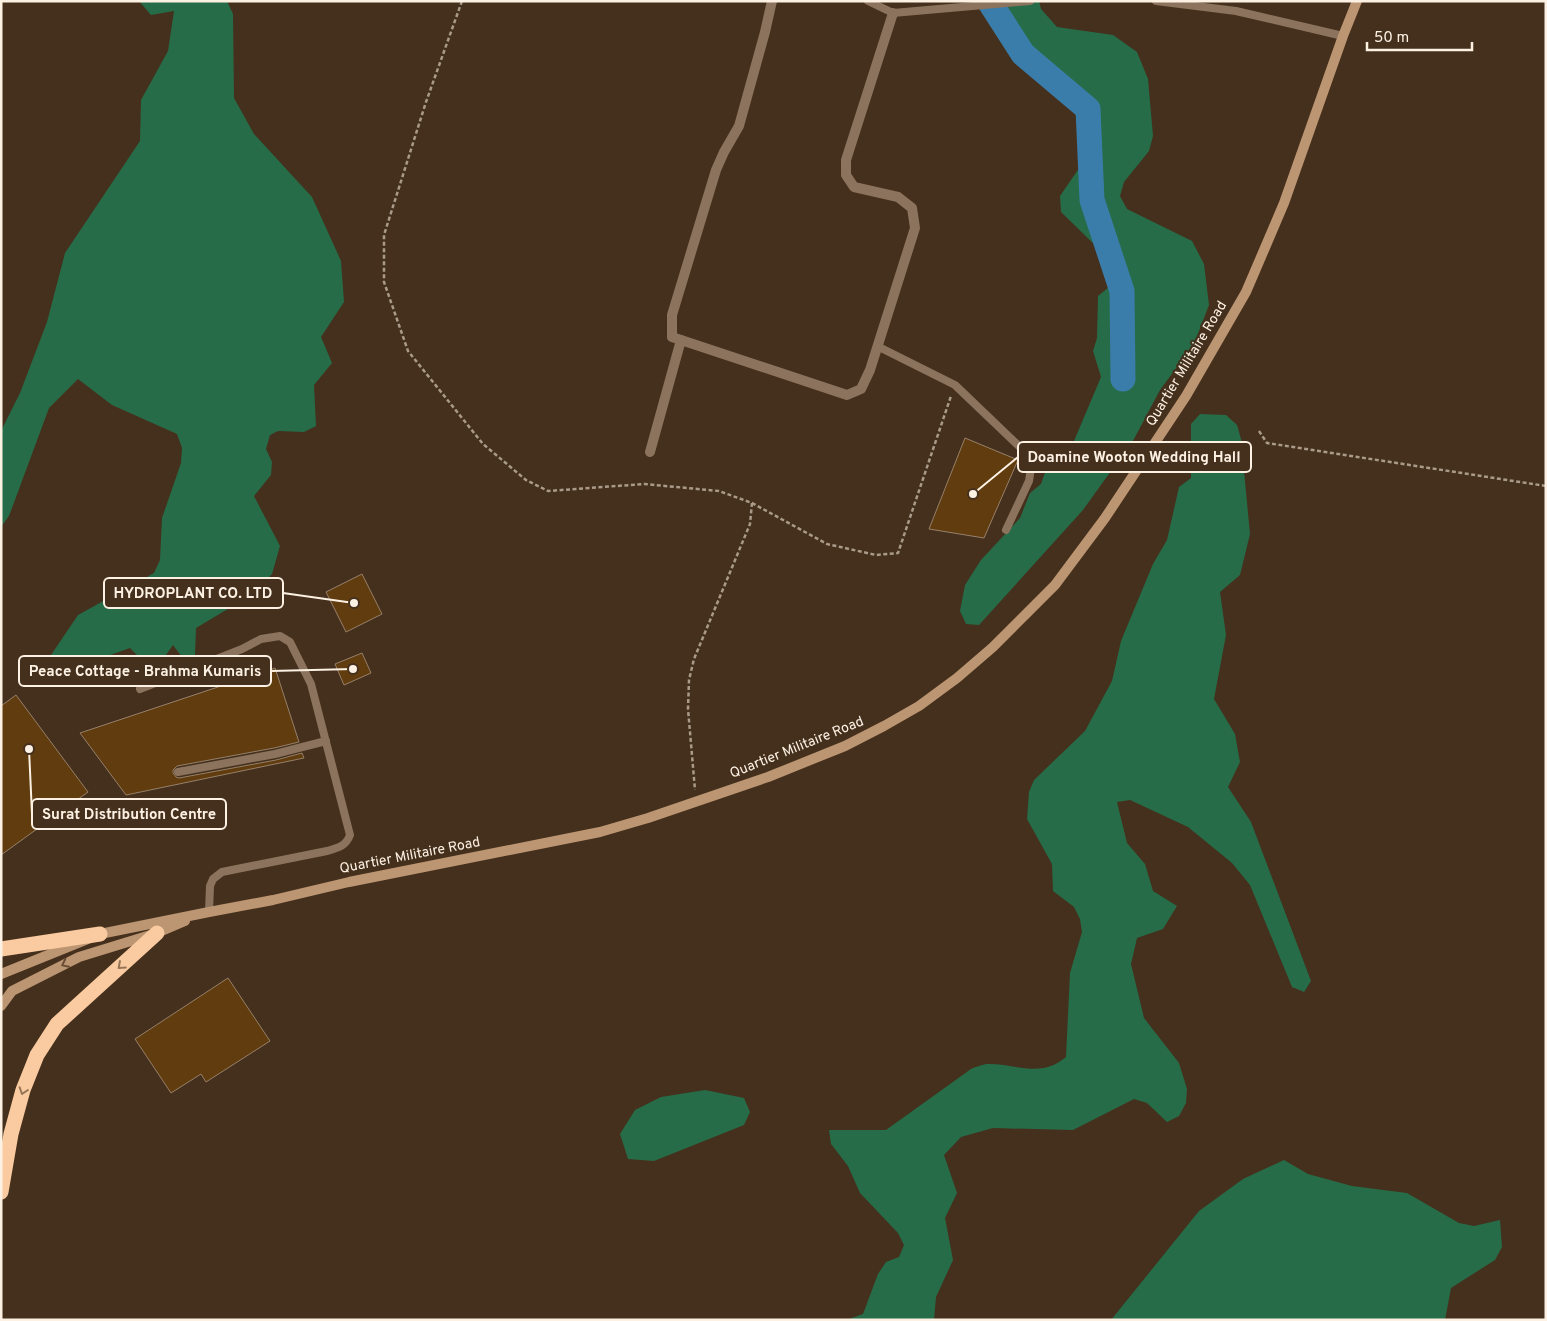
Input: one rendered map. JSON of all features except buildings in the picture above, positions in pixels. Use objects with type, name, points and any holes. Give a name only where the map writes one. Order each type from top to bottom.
[{"type":"highway","points":[[1,1192],[11,1134],[23,1090],[37,1055],[57,1024],[157,933]]},
{"type":"highway","points":[[1,949],[100,934]]},
{"type":"main road","name":"Quartier Militaire Road","points":[[1,974],[100,934],[600,832],[768,777],[845,746],[919,706],[957,678],[993,647],[1055,585],[1104,518],[1186,396],[1246,292],[1284,203],[1342,36],[1357,1]]},
{"type":"main road","name":"Quartier Militaire Road","points":[[1,1006],[12,991],[79,957],[157,933],[209,912]]},
{"type":"street","points":[[772,1],[739,126],[716,170],[672,315],[672,337],[847,395],[861,389],[870,370],[915,228],[912,208],[898,197],[854,187],[846,175],[846,160],[893,13]]},
{"type":"street","points":[[650,452],[681,340]]},
{"type":"lane","points":[[868,1],[893,13],[1030,1]]},
{"type":"lane","points":[[1156,1],[1236,11],[1342,36]]},
{"type":"lane","points":[[878,346],[954,385],[1023,450],[1031,468],[1029,481],[1006,530]]},
{"type":"lane","points":[[140,688],[242,649],[260,639],[280,636],[290,642],[311,684],[350,835],[348,841],[342,846],[327,851],[222,872],[212,879],[209,912]]},
{"type":"lane","points":[[178,772],[275,754],[326,741]]},
{"type":"path","points":[[462,1],[426,102],[384,234],[384,282],[408,351],[483,444],[526,480],[548,491],[644,484],[719,491],[752,503],[828,544],[876,554],[898,553],[954,385]]},
{"type":"path","points":[[1259,431],[1267,444],[1546,486]]},
{"type":"path","points":[[695,802],[688,709],[689,680],[694,659],[750,524],[752,503]]},
{"type":"green space","points":[[139,1],[227,1],[233,14],[234,98],[254,134],[312,197],[341,261],[344,302],[321,337],[332,363],[314,385],[316,426],[304,432],[278,431],[270,435],[266,449],[272,462],[271,475],[254,496],[280,546],[272,574],[253,594],[196,628],[195,655],[182,657],[173,645],[166,655],[153,661],[140,658],[130,648],[91,662],[73,683],[48,674],[47,661],[78,615],[154,573],[160,560],[162,518],[181,463],[182,448],[177,434],[112,405],[78,379],[49,408],[9,516],[1,527],[1,431],[20,393],[47,322],[65,253],[140,141],[141,100],[168,51],[174,11],[151,15]]},
{"type":"green space","points":[[988,1],[1039,1],[1041,9],[1057,27],[1113,35],[1137,52],[1148,79],[1153,136],[1149,151],[1124,182],[1120,196],[1127,209],[1192,241],[1204,264],[1209,305],[1194,344],[1160,390],[1134,439],[1083,510],[979,625],[966,624],[960,611],[965,585],[981,560],[1020,518],[1030,493],[1041,484],[1050,458],[1074,441],[1101,377],[1093,351],[1097,338],[1098,296],[1109,287],[1113,274],[1100,250],[1061,212],[1060,196],[1084,161],[1079,120],[1057,86]]},
{"type":"green space","points":[[1200,414],[1226,415],[1237,425],[1241,439],[1250,534],[1240,575],[1220,592],[1226,635],[1214,699],[1235,734],[1240,762],[1228,787],[1251,822],[1311,981],[1304,992],[1292,987],[1250,885],[1232,863],[1188,827],[1130,800],[1117,802],[1127,843],[1145,864],[1153,891],[1177,906],[1163,929],[1137,938],[1131,964],[1144,1018],[1179,1063],[1187,1089],[1186,1103],[1179,1116],[1167,1122],[1147,1103],[1134,1099],[1073,1130],[993,1128],[961,1137],[944,1155],[957,1193],[945,1218],[953,1260],[936,1297],[934,1320],[846,1320],[863,1314],[878,1274],[886,1262],[899,1257],[904,1245],[898,1233],[860,1193],[848,1166],[831,1144],[829,1130],[886,1130],[971,1069],[980,1065],[997,1064],[1037,1069],[1056,1064],[1066,1057],[1070,973],[1082,932],[1080,919],[1074,907],[1053,891],[1052,864],[1027,819],[1029,792],[1034,780],[1085,731],[1112,681],[1121,641],[1153,564],[1167,540],[1179,487],[1191,478],[1191,424]]},
{"type":"green space","points":[[705,1090],[744,1098],[750,1112],[744,1125],[654,1161],[628,1159],[620,1134],[635,1110],[661,1097]]},
{"type":"green space","points":[[1284,1160],[1308,1174],[1352,1186],[1407,1193],[1459,1223],[1474,1226],[1500,1220],[1502,1247],[1495,1260],[1451,1288],[1445,1320],[1111,1320],[1199,1211],[1243,1179]]},
{"type":"waterway","points":[[989,1],[1023,54],[1088,109],[1092,200],[1122,291],[1123,379]]},
{"type":"place","name":"Doamine Wooton Wedding Hall","points":[[973,494]]},
{"type":"place","name":"HYDROPLANT CO. LTD","points":[[354,603]]},
{"type":"place","name":"Peace Cottage - Brahma Kumaris","points":[[353,669]]},
{"type":"place","name":"Surat Distribution Centre","points":[[29,749]]}]
